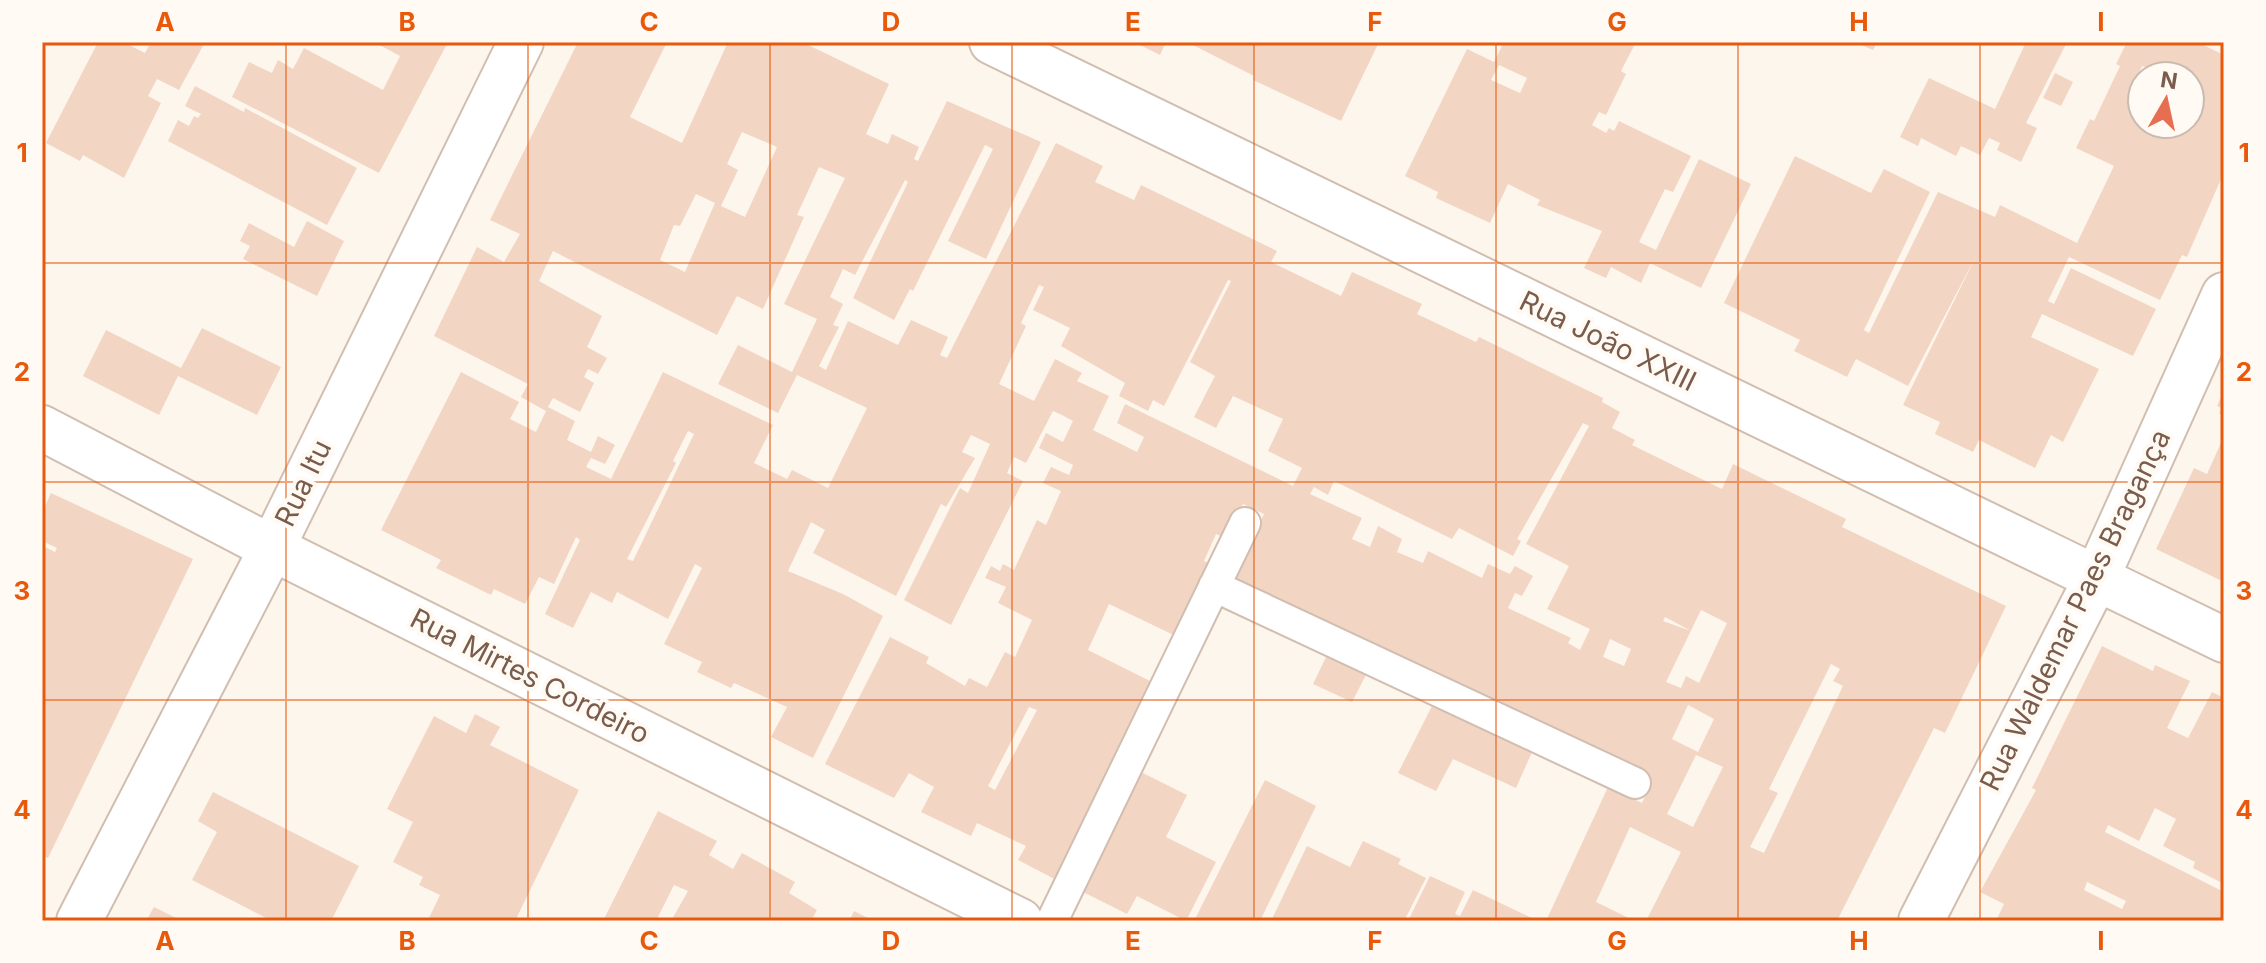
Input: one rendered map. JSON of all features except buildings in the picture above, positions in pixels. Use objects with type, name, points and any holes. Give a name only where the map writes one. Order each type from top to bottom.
[{"type":"street","name":"Rua Itu","points":[[79,921],[272,548],[521,42]]},
{"type":"street","name":"Rua João XXIII","points":[[992,42],[2224,640]]},
{"type":"street","name":"Rua Waldemar Paes Bragança","points":[[1921,921],[2097,577],[2224,295]]},
{"type":"street","name":"Rua Mirtes Cordeiro","points":[[42,428],[272,548],[1020,921]]},
{"type":"lane","points":[[1052,921],[1245,523]]},
{"type":"lane","points":[[1214,586],[1635,783]]}]
